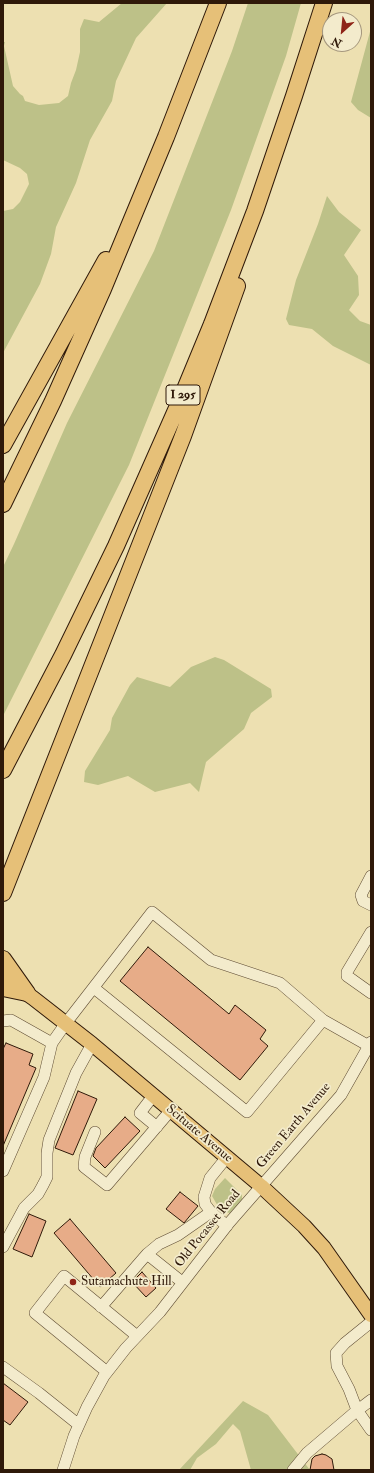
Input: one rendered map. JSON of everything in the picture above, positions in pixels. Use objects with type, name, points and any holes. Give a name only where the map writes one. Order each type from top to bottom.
[{"type":"highway","points":[[3,504],[75,351],[135,213],[181,100],[218,3]]},
{"type":"highway","name":"I 295","points":[[3,770],[63,655],[133,509],[197,362],[255,211],[324,3]]},
{"type":"highway","points":[[3,893],[206,376],[240,278],[255,211]]},
{"type":"highway","points":[[3,445],[101,269],[135,213]]},
{"type":"highway","points":[[3,958],[27,993]]},
{"type":"highway","points":[[3,988],[27,993]]},
{"type":"main road","name":"Scituate Avenue","points":[[3,977],[27,993],[66,1023],[262,1186],[304,1226],[324,1248],[371,1315]]},
{"type":"street","points":[[371,876],[361,895],[364,900],[371,905]]},
{"type":"street","points":[[3,1171],[44,1077],[52,1043],[152,912],[211,960],[280,983],[323,1020],[370,1044]]},
{"type":"street","points":[[371,932],[347,972],[347,976],[371,993]]},
{"type":"street","points":[[94,988],[246,1112],[323,1020]]},
{"type":"street","points":[[3,1021],[11,1020],[52,1043]]},
{"type":"street","points":[[3,1247],[24,1208],[38,1194],[47,1177],[47,1153],[49,1140],[76,1072],[92,1044]]},
{"type":"street","name":"Green Earth Avenue","points":[[262,1186],[341,1095],[370,1044]]},
{"type":"street","points":[[153,1096],[140,1113],[157,1127]]},
{"type":"street","points":[[95,1132],[85,1157],[84,1167],[107,1185],[170,1110]]},
{"type":"street","points":[[227,1157],[210,1178],[204,1197],[205,1204],[211,1212],[227,1226]]},
{"type":"street","name":"Old Pocasset Road","points":[[63,1470],[74,1436],[87,1407],[107,1372],[126,1348],[160,1312],[227,1226],[262,1186]]},
{"type":"street","points":[[101,1307],[148,1254],[159,1244],[178,1235],[211,1212]]},
{"type":"street","points":[[148,1254],[182,1282]]},
{"type":"street","points":[[107,1372],[35,1313],[64,1276],[137,1336]]},
{"type":"street","points":[[371,1322],[345,1343],[336,1353],[337,1366],[349,1389],[357,1410],[371,1430]]},
{"type":"street","points":[[3,1367],[79,1425]]},
{"type":"street","points":[[294,1470],[307,1453],[357,1410],[371,1400]]},
{"type":"green space","points":[[122,3],[167,3],[136,38],[116,81],[112,101],[90,140],[76,183],[56,227],[51,254],[40,284],[3,353],[3,211],[13,209],[20,202],[29,184],[27,174],[20,168],[3,160],[3,42],[5,42],[4,46],[13,86],[23,96],[25,101],[39,105],[59,103],[68,96],[76,70],[80,52],[80,29],[84,19],[99,22]]},
{"type":"green space","points":[[248,3],[301,3],[286,56],[231,210],[129,465],[3,716],[3,567],[67,423],[154,251],[232,51]]},
{"type":"green space","points":[[371,28],[371,118],[358,110],[351,102]]},
{"type":"green space","points":[[327,196],[339,212],[361,230],[344,255],[358,276],[359,295],[349,310],[360,321],[371,325],[371,365],[333,346],[312,329],[289,325],[286,319],[296,280],[318,224]]},
{"type":"green space","points":[[215,657],[224,660],[271,689],[272,697],[251,713],[244,729],[206,762],[199,792],[190,783],[155,792],[128,776],[98,785],[84,782],[85,771],[110,730],[112,718],[130,685],[137,677],[170,687],[191,667]]},
{"type":"green space","points":[[225,1178],[242,1195],[242,1201],[230,1213],[224,1212],[219,1208],[212,1196],[215,1189]]},
{"type":"green space","points":[[243,1401],[268,1415],[310,1470],[251,1470],[240,1431],[233,1424],[216,1444],[197,1458],[190,1470],[179,1470]]},
{"type":"building","points":[[148,947],[229,1014],[235,1005],[266,1030],[260,1039],[268,1046],[240,1080],[120,981]]},
{"type":"building","points":[[6,1043],[33,1054],[29,1065],[36,1068],[3,1146],[3,1049]]},
{"type":"building","points":[[78,1091],[97,1099],[73,1155],[55,1148]]},
{"type":"building","points":[[125,1117],[140,1131],[105,1168],[93,1156],[96,1148]]},
{"type":"building","points":[[180,1192],[198,1206],[184,1223],[166,1209]]},
{"type":"building","points":[[29,1214],[46,1221],[32,1257],[13,1249]]},
{"type":"building","points":[[70,1219],[116,1273],[100,1287],[54,1233]]},
{"type":"building","points":[[142,1272],[156,1288],[146,1297],[132,1282]]},
{"type":"building","points":[[3,1383],[28,1402],[10,1425],[3,1420]]},
{"type":"building","points":[[322,1454],[332,1459],[334,1470],[310,1470],[312,1459],[315,1456]]},
{"type":"place","name":"Sutamachute Hill","points":[[73,1282]]}]
